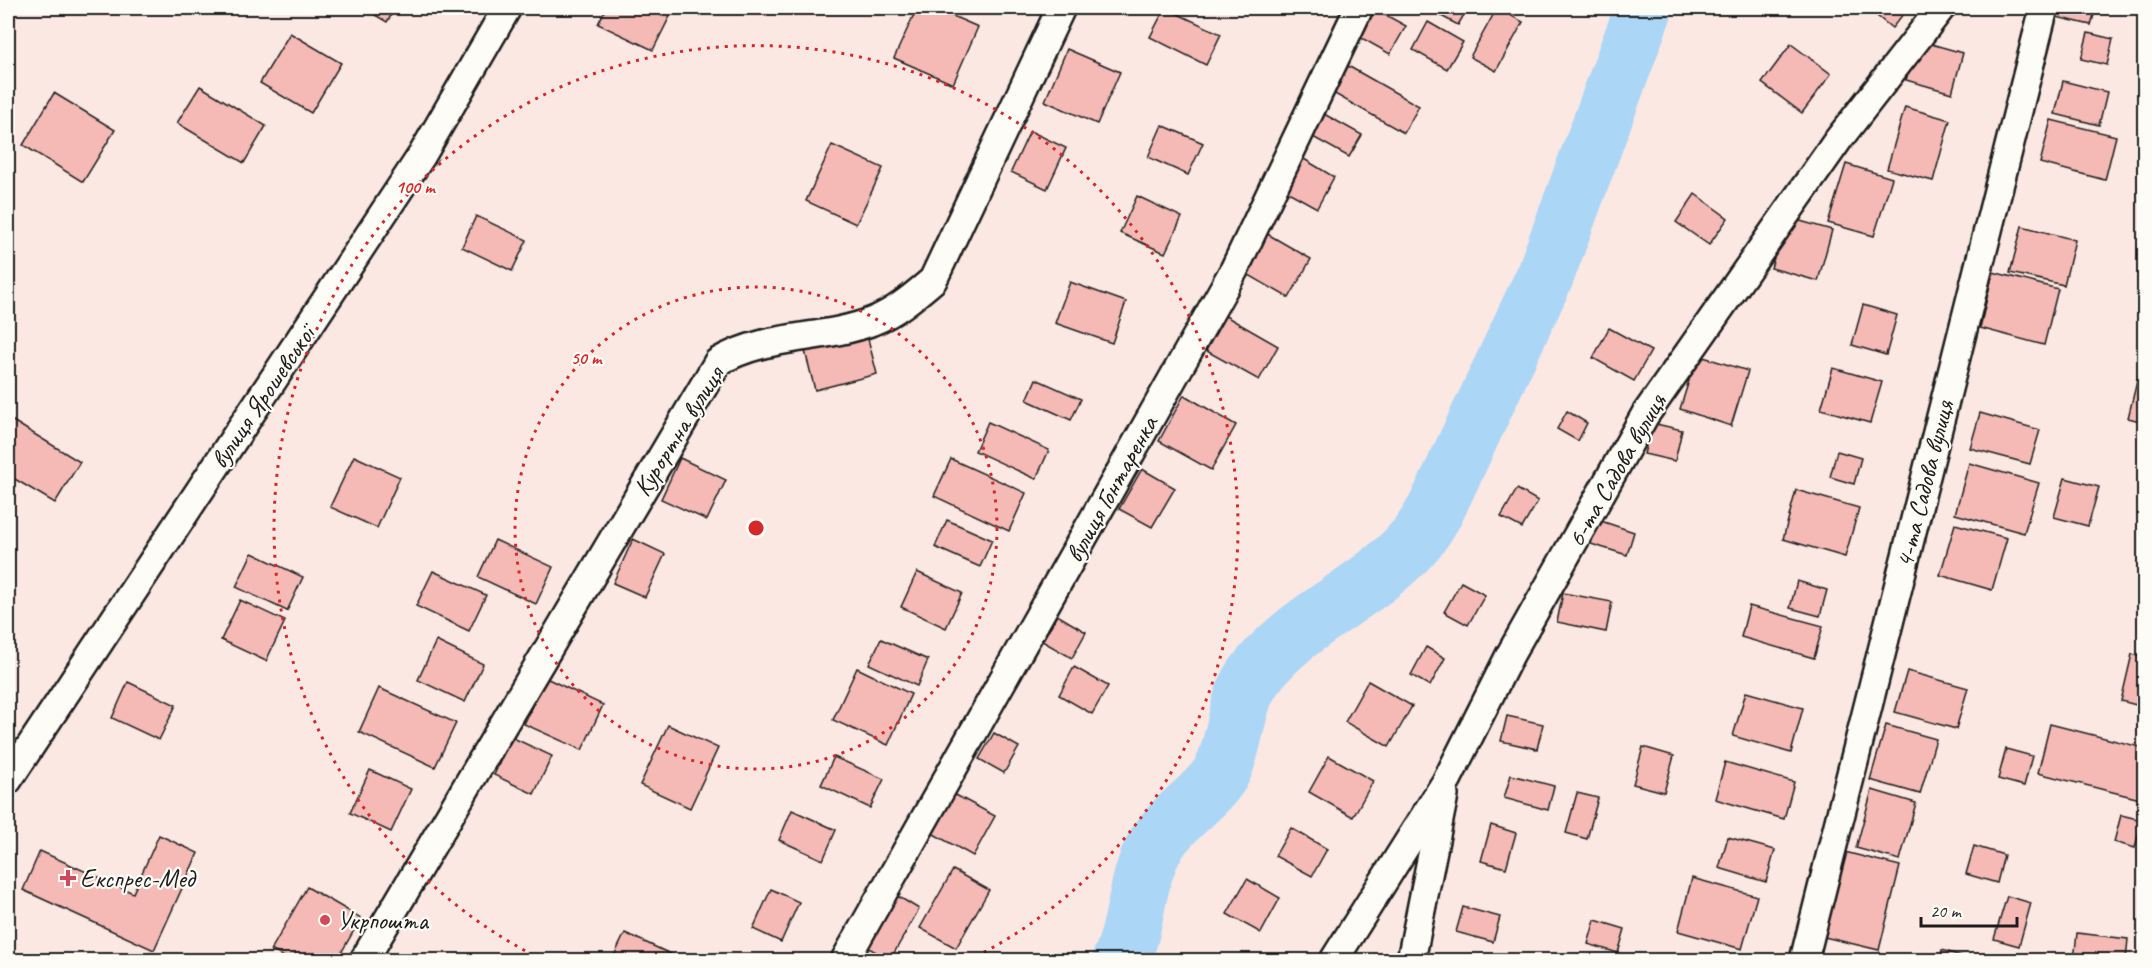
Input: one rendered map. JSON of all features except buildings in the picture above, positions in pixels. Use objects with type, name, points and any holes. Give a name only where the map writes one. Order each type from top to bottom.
[{"type":"street","name":"вулиця Ярошевської","points":[[8,780],[422,155],[507,8]]},
{"type":"street","name":"Курортна вулиця","points":[[364,960],[718,362],[736,351],[763,342],[842,330],[873,321],[906,303],[933,280],[1061,8]]},
{"type":"street","name":"вулиця Гонтаренка","points":[[845,960],[1234,270],[1359,8]]},
{"type":"street","name":"6-та Садова вулиця","points":[[1334,960],[1446,782],[1510,655],[1645,415],[1838,140],[1941,8]]},
{"type":"street","name":"4-та Садова вулиця","points":[[1804,960],[2044,8]]},
{"type":"street","points":[[1411,960],[1446,782]]},
{"type":"waterway","points":[[1121,960],[1127,946],[1140,886],[1150,857],[1164,833],[1210,787],[1223,769],[1231,747],[1239,711],[1253,678],[1289,639],[1377,576],[1398,558],[1419,536],[1436,509],[1545,276],[1644,8]]},
{"type":"place","name":"Експрес-Мед","points":[[68,878]]},
{"type":"place","name":"Укрпошта","points":[[325,920]]}]
